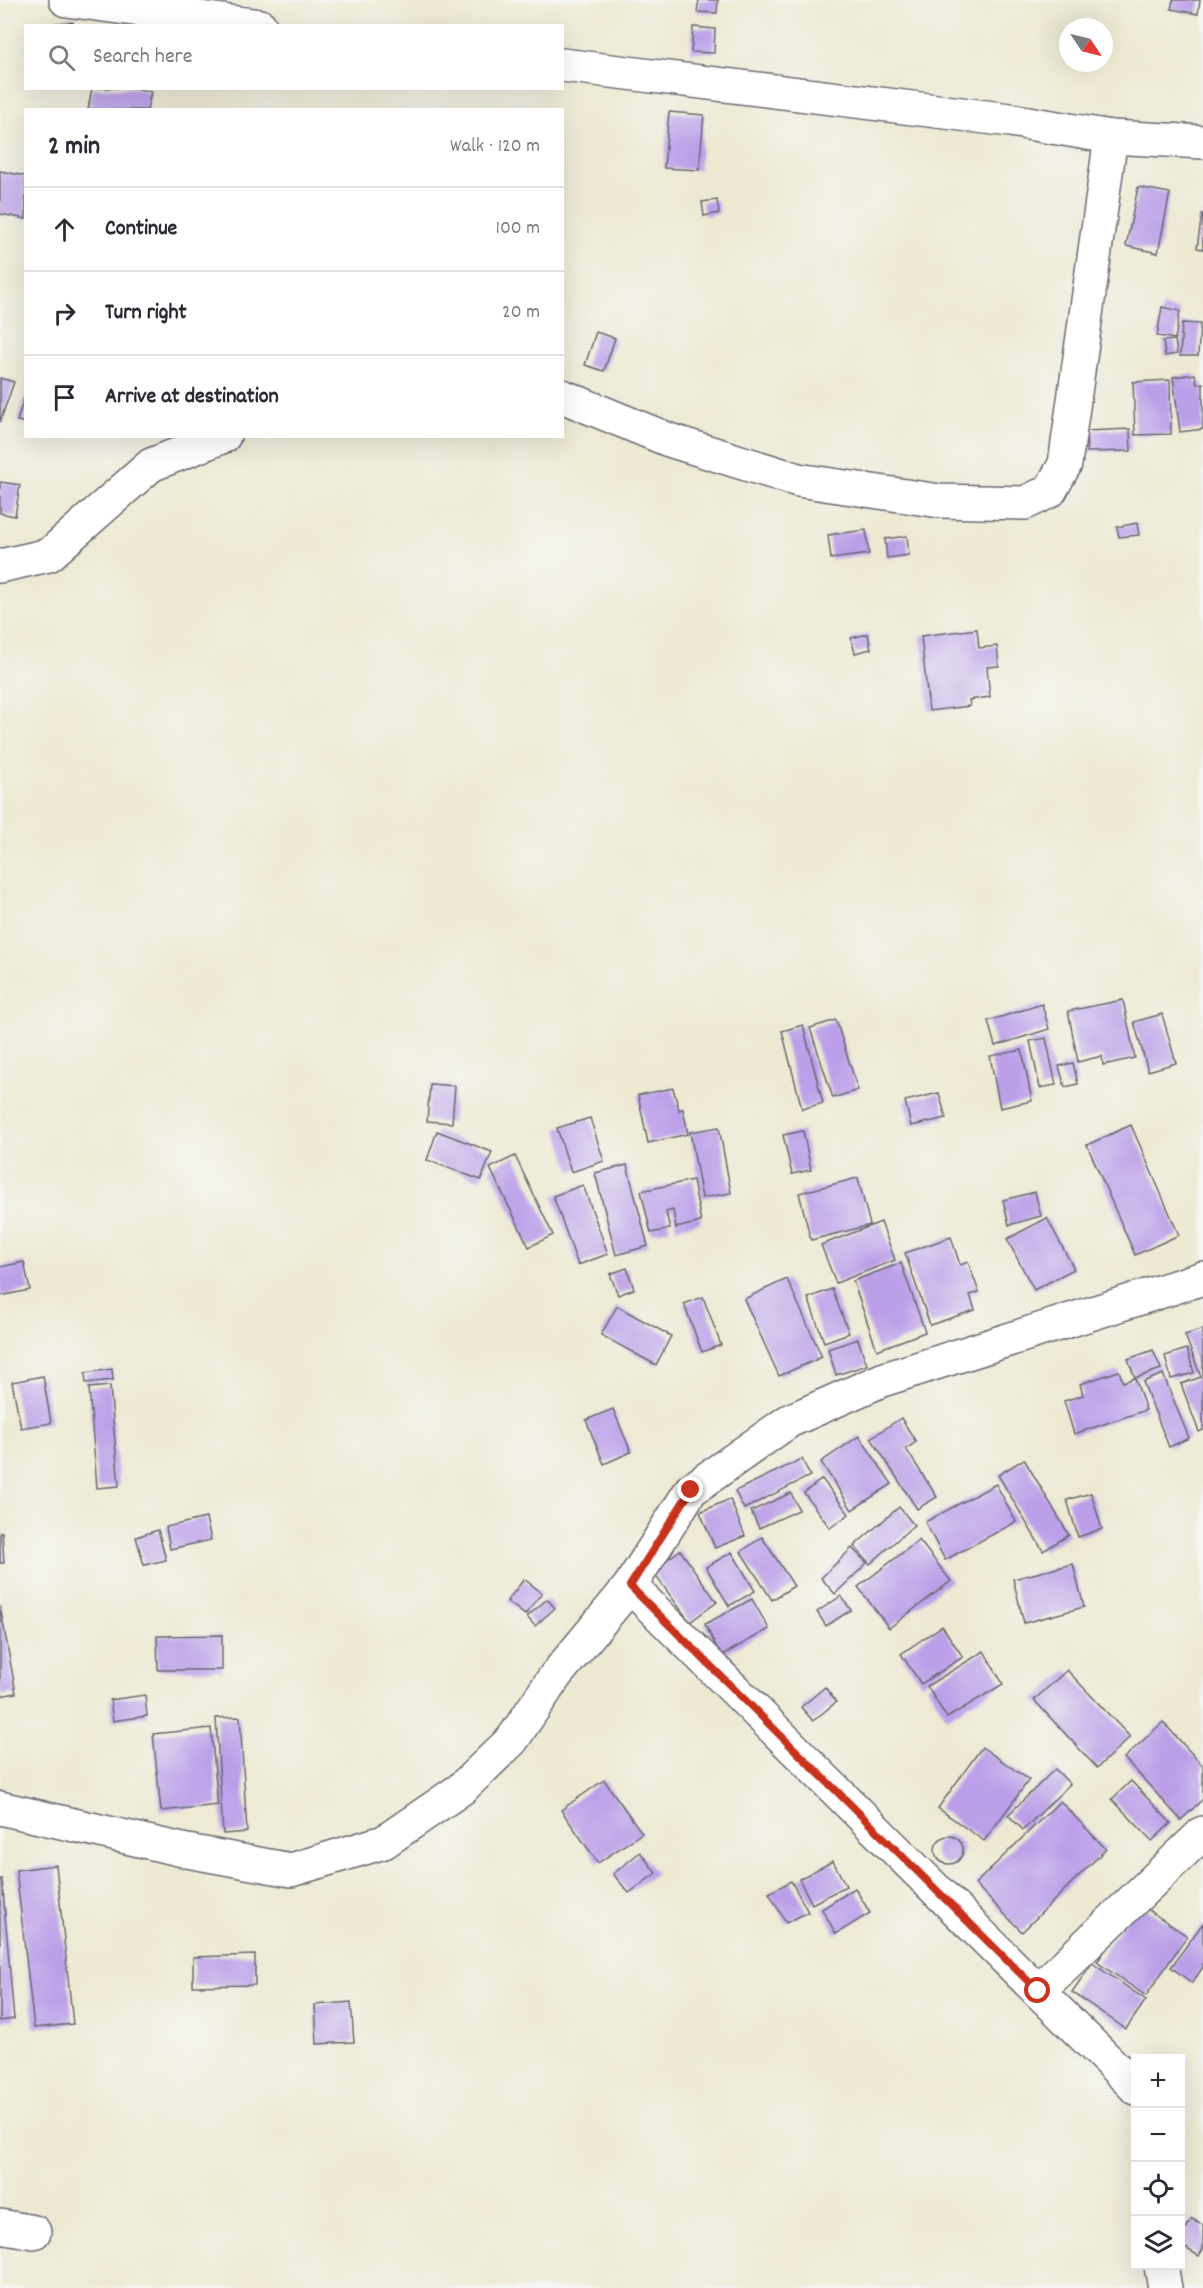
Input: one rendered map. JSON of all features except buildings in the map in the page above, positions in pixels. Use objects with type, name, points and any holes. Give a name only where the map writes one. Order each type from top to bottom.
[{"type":"street","points":[[66,0],[245,24]]},
{"type":"street","points":[[564,65],[1010,120],[1111,137],[1203,142]]},
{"type":"street","points":[[564,397],[669,440],[798,480],[940,501],[1025,503],[1042,495],[1050,491],[1065,464],[1111,137]]},
{"type":"street","points":[[0,566],[49,555],[152,465],[219,438]]},
{"type":"street","points":[[0,1808],[188,1851],[291,1870],[384,1842],[461,1789],[512,1740],[556,1675],[630,1586],[691,1490],[789,1420],[882,1380],[1203,1278]]},
{"type":"street","points":[[630,1586],[1131,2083]]},
{"type":"street","points":[[1038,1991],[1203,1833]]},
{"type":"street","points":[[0,2226],[34,2232]]},
{"type":"street","points":[[1162,2270],[1165,2288]]},
{"type":"route","points":[[691,1490],[630,1586],[1038,1991]]}]
